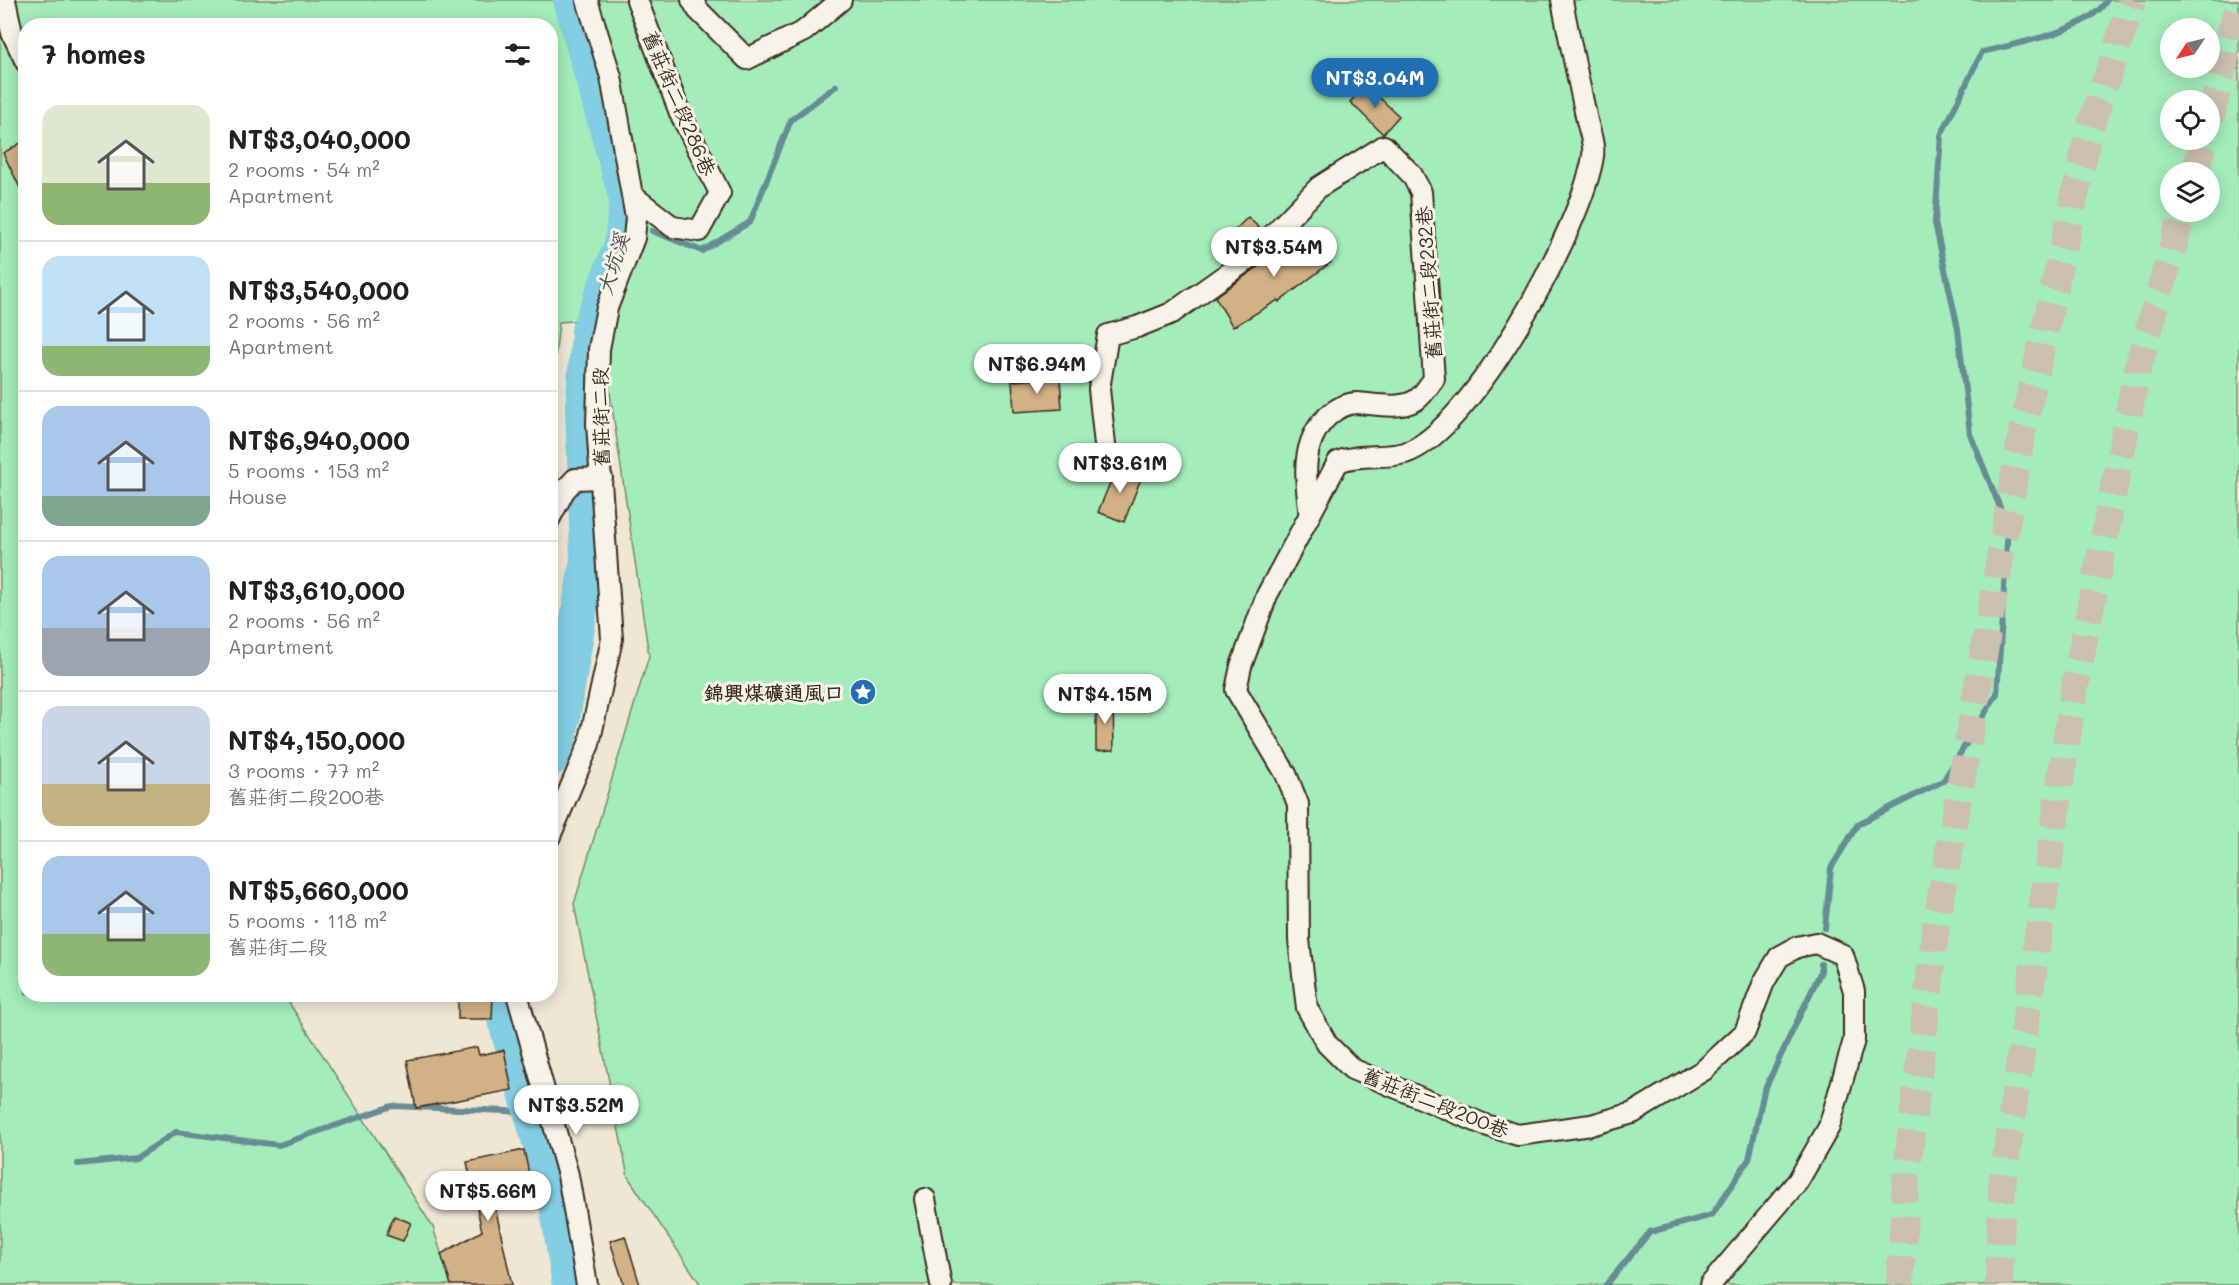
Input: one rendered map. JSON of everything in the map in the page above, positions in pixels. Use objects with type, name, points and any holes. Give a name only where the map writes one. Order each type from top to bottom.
[{"type":"street","points":[[5,0],[12,33],[18,45]]},
{"type":"street","name":"舊莊街二段","points":[[558,817],[589,744],[612,639],[597,424],[599,349],[607,308],[634,238],[636,218],[611,77],[587,0]]},
{"type":"street","name":"舊莊街二段286巷","points":[[633,196],[673,227],[699,231],[720,193],[680,113],[637,0]]},
{"type":"street","points":[[692,0],[698,10],[747,59],[804,31],[841,0]]},
{"type":"street","name":"舊莊街二段200巷","points":[[1562,0],[1594,154],[1578,209],[1543,280],[1488,375],[1436,435],[1405,453],[1350,457],[1338,462],[1267,595],[1241,666],[1236,690],[1286,774],[1298,804],[1299,940],[1307,1008],[1327,1044],[1352,1069],[1485,1125],[1518,1135],[1591,1125],[1633,1113],[1704,1070],[1745,1032],[1764,982],[1779,957],[1797,947],[1816,943],[1843,955],[1854,991],[1854,1040],[1829,1127],[1798,1181],[1710,1285]]},
{"type":"street","name":"舊莊街二段232巷","points":[[1106,454],[1099,389],[1108,335],[1137,327],[1172,313],[1251,257],[1319,187],[1384,146],[1412,175],[1421,192],[1434,379],[1416,400],[1384,406],[1354,403],[1335,409],[1317,426],[1308,448],[1305,479],[1310,515]]},
{"type":"street","points":[[558,503],[564,491],[575,479],[602,478]]},
{"type":"street","points":[[519,1002],[568,1175],[587,1285]]},
{"type":"street","points":[[925,1199],[941,1285]]},
{"type":"green space","points":[[0,0],[2239,0],[2239,1285],[701,1285],[628,1177],[574,904],[649,656],[599,319],[559,322],[558,332],[558,18],[18,18],[18,1002],[288,1002],[433,1227],[451,1285],[0,1285]]},
{"type":"building","points":[[1366,85],[1399,116],[1383,134],[1350,102]]},
{"type":"building","points":[[18,145],[18,184],[3,153]]},
{"type":"building","points":[[1248,217],[1261,230],[1236,253],[1224,241]]},
{"type":"building","points":[[1302,226],[1331,262],[1279,302],[1278,300],[1233,327],[1215,297],[1258,267]]},
{"type":"building","points":[[1060,378],[1062,409],[1014,412],[1012,381]]},
{"type":"building","points":[[1117,466],[1142,476],[1124,522],[1098,512]]},
{"type":"building","points":[[1096,700],[1113,700],[1114,750],[1096,751]]},
{"type":"building","points":[[458,1002],[493,1002],[492,1019],[458,1019]]},
{"type":"building","points":[[477,1047],[479,1055],[504,1050],[512,1090],[416,1108],[407,1060]]},
{"type":"building","points":[[524,1150],[531,1183],[519,1186],[521,1196],[494,1202],[512,1285],[451,1285],[441,1254],[482,1231],[467,1162]]},
{"type":"building","points":[[394,1216],[411,1223],[403,1241],[386,1235]]},
{"type":"building","points":[[625,1236],[640,1285],[624,1285],[610,1241]]},
{"type":"waterway","name":"大坑溪","points":[[571,0],[627,199],[622,244],[589,331],[583,409],[585,461]]},
{"type":"waterway","points":[[1825,928],[1831,868],[1858,824],[1943,781],[1997,694],[2008,527],[1970,434],[1958,329],[1935,223],[1941,135],[1982,52],[2069,28],[2098,11],[2107,0]]},
{"type":"waterway","points":[[652,231],[702,251],[750,222],[791,120],[836,86]]},
{"type":"waterway","name":"大坑溪","points":[[558,739],[588,559],[586,496]]},
{"type":"waterway","points":[[1606,1285],[1650,1232],[1712,1215],[1749,1159],[1764,1091],[1821,971],[1821,964]]},
{"type":"waterway","name":"大坑溪","points":[[500,1002],[556,1198],[570,1285]]},
{"type":"waterway","points":[[78,1164],[136,1158],[176,1132],[279,1145],[392,1106],[531,1112]]},
{"type":"tunnel","points":[[1900,1285],[1906,1177],[1936,926],[2022,433],[2090,127],[2133,0]]},
{"type":"tunnel","points":[[2217,90],[2239,1]]},
{"type":"tunnel","points":[[2198,162],[2201,150]]},
{"type":"tunnel","points":[[1999,1285],[2002,1185],[2073,696],[2138,366],[2180,222]]},
{"type":"place","name":"錦興煤礦通風口","points":[[863,692]]}]
